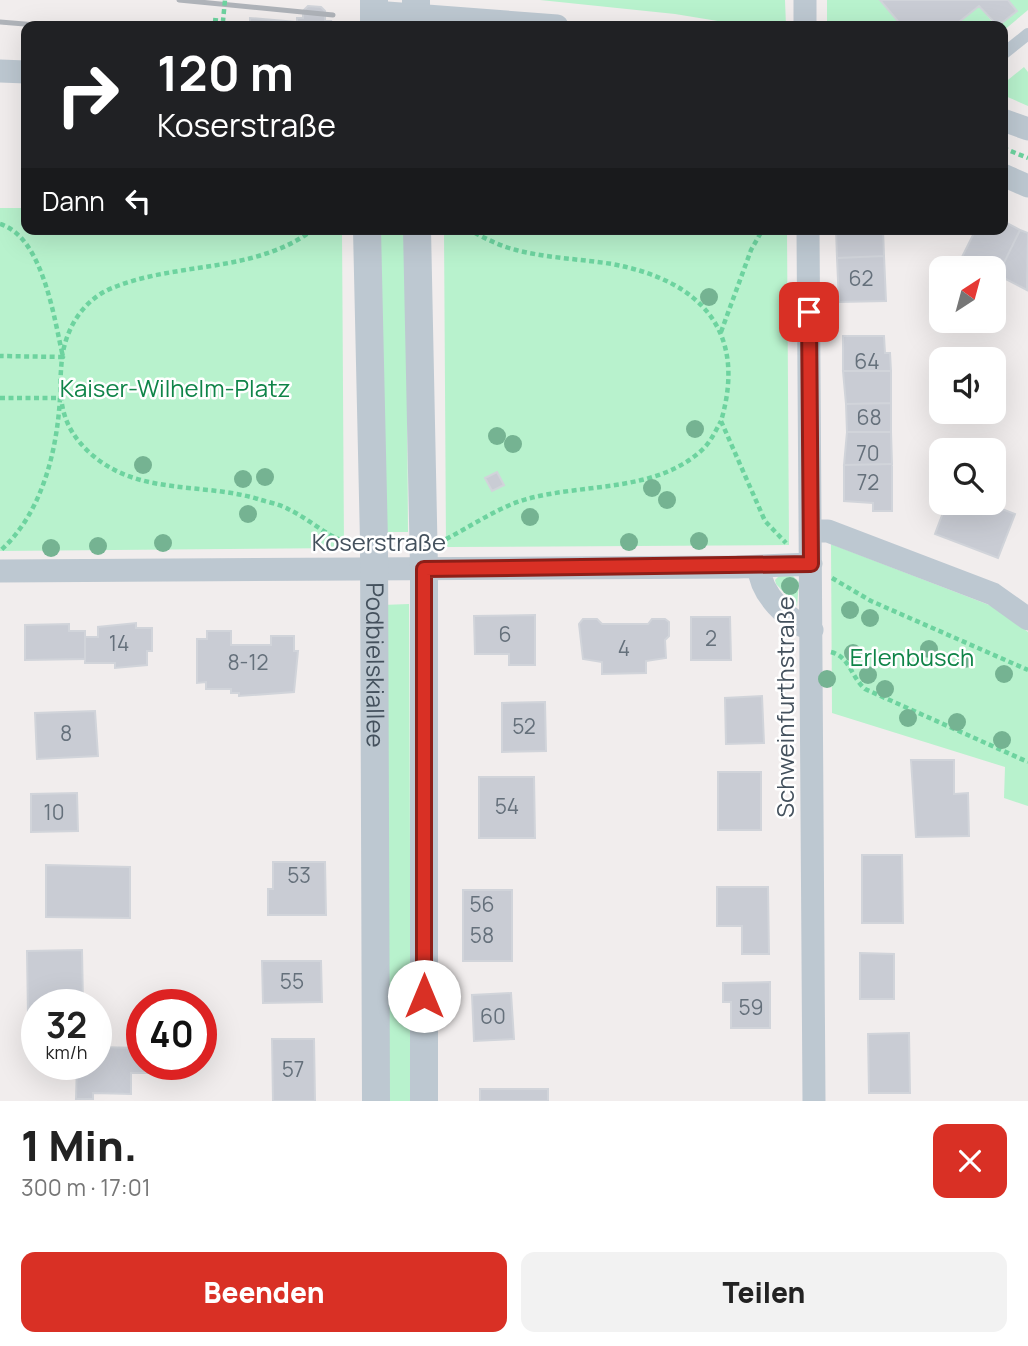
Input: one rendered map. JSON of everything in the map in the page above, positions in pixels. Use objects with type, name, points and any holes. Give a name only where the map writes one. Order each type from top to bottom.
[{"type":"street","points":[[805,0],[805,21]]},
{"type":"street","points":[[374,13],[498,21]]},
{"type":"street","points":[[0,71],[21,72]]},
{"type":"street","points":[[1008,122],[1028,130]]},
{"type":"street","points":[[1008,178],[1028,186]]},
{"type":"street","name":"Podbielskiallee","points":[[368,235],[374,569],[376,1101]]},
{"type":"street","name":"Podbielskiallee","points":[[417,235],[424,569],[424,1101]]},
{"type":"street","name":"Schweinfurthstraße","points":[[808,235],[814,1101]]},
{"type":"street","points":[[810,531],[828,531],[993,594],[1028,619]]},
{"type":"street","name":"Koserstraße","points":[[0,570],[759,567],[811,563]]},
{"type":"street","points":[[759,567],[760,582],[794,623],[812,630]]},
{"type":"lane","points":[[1008,50],[1028,34]]},
{"type":"path","points":[[213,20],[223,21],[225,0]]},
{"type":"path","points":[[0,224],[18,232],[28,245],[52,307],[62,357]]},
{"type":"path","points":[[0,550],[16,536],[42,485],[58,433],[62,357],[68,331],[79,314],[110,289],[175,271],[247,261],[273,253],[304,235]]},
{"type":"path","points":[[442,541],[502,508],[525,499],[654,476],[679,465],[704,447],[721,421],[730,391],[727,351],[720,332],[701,304],[674,284],[612,265],[515,250],[481,235]]},
{"type":"path","points":[[720,332],[751,250],[760,235]]},
{"type":"path","points":[[0,356],[62,357]]},
{"type":"path","points":[[0,398],[60,398]]},
{"type":"path","points":[[60,398],[66,422],[75,440],[113,471],[154,484],[254,498],[288,509],[348,543]]},
{"type":"path","points":[[721,421],[765,521],[811,563],[872,601],[1028,670]]},
{"type":"path","points":[[827,651],[841,654],[847,660],[855,680],[865,689],[1028,762]]},
{"type":"green space","points":[[540,0],[785,0],[786,21],[718,21]]},
{"type":"green space","points":[[827,0],[880,0],[898,21],[827,21]]},
{"type":"green space","points":[[1008,0],[1028,0],[1028,10],[1008,27],[1008,21],[1004,21],[1017,11]]},
{"type":"green space","points":[[979,6],[992,21],[960,21]]},
{"type":"green space","points":[[1024,67],[1028,72],[1028,106],[1008,97],[1008,80]]},
{"type":"green space","name":"Kaiser-Wilhelm-Platz","points":[[0,208],[21,208],[21,235],[342,235],[344,548],[0,551]]},
{"type":"green space","points":[[379,235],[406,235],[408,532],[382,532]]},
{"type":"green space","points":[[444,235],[787,235],[789,545],[446,547]]},
{"type":"green space","name":"Erlenbusch","points":[[831,544],[997,608],[1028,632],[1028,806],[1004,798],[1005,767],[832,713]]},
{"type":"green space","points":[[779,576],[793,576],[799,582],[797,606],[776,584],[775,580]]},
{"type":"green space","points":[[409,604],[411,1101],[385,1101],[382,605]]},
{"type":"building","points":[[880,0],[1008,0],[1017,11],[1004,21],[993,21],[979,6],[960,21],[898,21]]},
{"type":"building","points":[[308,6],[321,7],[325,11],[325,21],[297,21],[297,18],[303,18],[303,11]]},
{"type":"building","points":[[250,18],[285,21],[250,21]]},
{"type":"building","points":[[1008,224],[1020,230],[1006,259],[1006,256],[962,256],[973,235],[1008,235]]},
{"type":"building","points":[[1020,230],[1028,233],[1027,290],[1006,279],[1006,259]]},
{"type":"building","points":[[836,235],[883,235],[884,256],[837,258]]},
{"type":"building","points":[[884,256],[886,301],[839,302],[837,258]]},
{"type":"building","points":[[843,336],[884,336],[885,353],[890,353],[891,371],[843,371]]},
{"type":"building","points":[[843,371],[891,371],[891,403],[846,404]]},
{"type":"building","points":[[891,403],[891,432],[847,432],[846,404]]},
{"type":"building","points":[[847,432],[891,432],[892,464],[844,465]]},
{"type":"building","points":[[892,464],[892,511],[873,511],[873,503],[844,501],[844,465]]},
{"type":"building","points":[[497,472],[504,485],[492,491],[485,478]]},
{"type":"building","points":[[1006,511],[1015,514],[998,558],[935,534],[942,515],[1006,515]]},
{"type":"building","points":[[535,615],[535,665],[509,665],[509,654],[475,654],[474,616]]},
{"type":"building","points":[[691,617],[730,617],[731,660],[691,660]]},
{"type":"building","points":[[583,619],[597,619],[602,624],[648,624],[652,619],[665,619],[669,622],[669,636],[665,640],[666,658],[646,661],[646,673],[602,674],[602,662],[583,659],[579,624]]},
{"type":"building","points":[[136,623],[136,628],[152,628],[152,651],[147,651],[147,665],[115,668],[115,663],[85,663],[85,637],[98,637],[98,627]]},
{"type":"building","points":[[69,624],[69,631],[85,631],[85,659],[25,660],[25,625]]},
{"type":"building","points":[[207,631],[231,631],[231,645],[271,645],[271,636],[294,636],[294,651],[298,651],[294,692],[239,696],[239,693],[231,693],[231,689],[206,689],[206,682],[197,683],[197,639],[207,639]]},
{"type":"building","points":[[762,696],[764,743],[726,744],[725,698]]},
{"type":"building","points":[[545,702],[546,751],[502,752],[502,703]]},
{"type":"building","points":[[95,711],[98,756],[37,759],[35,713]]},
{"type":"building","points":[[911,760],[954,760],[954,794],[968,793],[969,836],[916,837]]},
{"type":"building","points":[[718,772],[761,772],[761,830],[718,830]]},
{"type":"building","points":[[479,777],[534,777],[535,838],[479,838]]},
{"type":"building","points":[[77,793],[78,831],[31,832],[31,794]]},
{"type":"building","points":[[862,855],[902,855],[903,923],[862,923]]},
{"type":"building","points":[[273,862],[325,862],[326,915],[268,915],[268,889],[273,889]]},
{"type":"building","points":[[46,865],[130,867],[130,918],[46,917]]},
{"type":"building","points":[[717,887],[768,887],[769,954],[742,954],[742,926],[717,926]]},
{"type":"building","points":[[463,890],[512,890],[512,961],[463,961]]},
{"type":"building","points":[[82,950],[83,989],[28,989],[27,951]]},
{"type":"building","points":[[860,953],[894,954],[894,999],[860,999]]},
{"type":"building","points":[[262,961],[321,961],[322,1002],[263,1003]]},
{"type":"building","points":[[770,982],[770,1028],[731,1028],[731,1002],[723,1002],[723,983]]},
{"type":"building","points":[[511,993],[514,1039],[474,1041],[472,995]]},
{"type":"building","points":[[909,1033],[910,1093],[869,1093],[868,1034]]},
{"type":"building","points":[[272,1039],[314,1039],[315,1101],[273,1101]]},
{"type":"building","points":[[112,1047],[126,1048],[126,1080],[131,1080],[131,1094],[93,1093],[93,1099],[76,1099],[77,1080],[112,1080]]},
{"type":"building","points":[[480,1089],[548,1089],[548,1101],[480,1101]]},
{"type":"railway","points":[[179,0],[333,15]]},
{"type":"railway","points":[[0,22],[21,24]]},
{"type":"route","points":[[424,996],[424,569],[759,567],[811,564],[809,312]]}]
